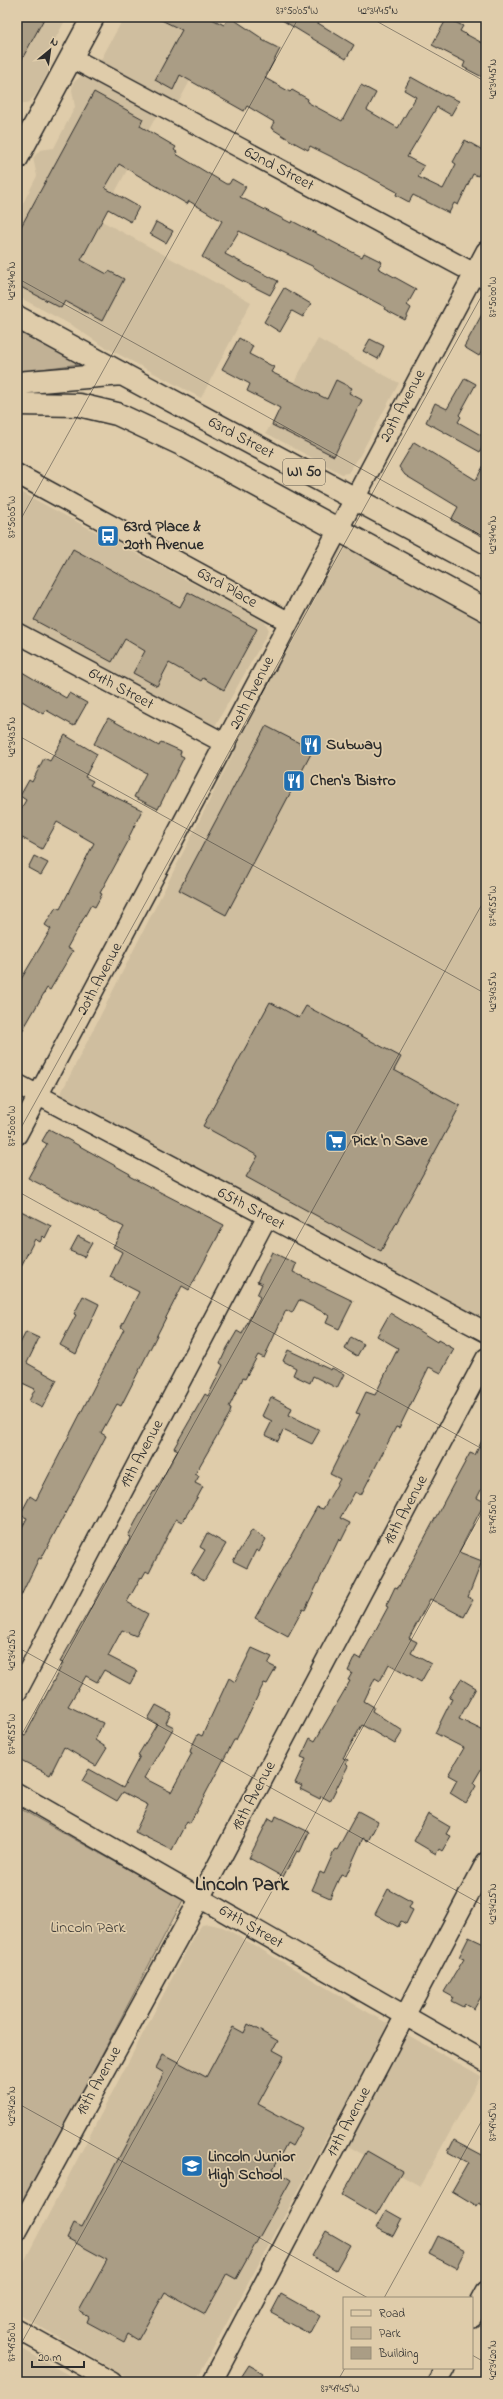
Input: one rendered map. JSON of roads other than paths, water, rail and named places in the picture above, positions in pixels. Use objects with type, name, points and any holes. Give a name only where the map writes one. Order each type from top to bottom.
[{"type":"main road","points":[[17,158],[93,17]]},
{"type":"main road","name":"63rd Street","points":[[17,317],[486,570]]},
{"type":"main road","points":[[17,383],[122,374]]},
{"type":"main road","name":"63rd Street","points":[[17,404],[79,405],[117,414],[181,444],[486,610]]},
{"type":"street","name":"62nd Street","points":[[72,58],[480,276]]},
{"type":"street","name":"20th Avenue","points":[[17,1135],[226,744],[354,499],[480,276],[486,250]]},
{"type":"street","name":"63rd Place","points":[[17,474],[289,622]]},
{"type":"street","name":"64th Street","points":[[17,633],[226,744]]},
{"type":"street","name":"65th Street","points":[[17,1084],[486,1332]]},
{"type":"street","name":"19th Avenue","points":[[17,1692],[267,1217]]},
{"type":"street","name":"18th Avenue","points":[[17,2232],[200,1898],[486,1358]]},
{"type":"street","name":"67th Street","points":[[17,1793],[486,2062]]},
{"type":"street","name":"17th Avenue","points":[[212,2382],[486,1862]]},
{"type":"street","points":[[473,2315],[486,2290]]},
{"type":"street","points":[[17,2329],[112,2382]]},
{"type":"street","points":[[437,2382],[444,2369]]},
{"type":"place","name":"63rd Place & 20th Avenue","points":[[108,536]]},
{"type":"place","name":"Subway","points":[[311,745]]},
{"type":"place","name":"Chen's Bistro","points":[[294,781]]},
{"type":"place","name":"Pick 'n Save","points":[[336,1141]]},
{"type":"place","name":"Lincoln Junior High School","points":[[192,2166]]},
{"type":"district","name":"Lincoln Park","points":[[242,1885]]}]
